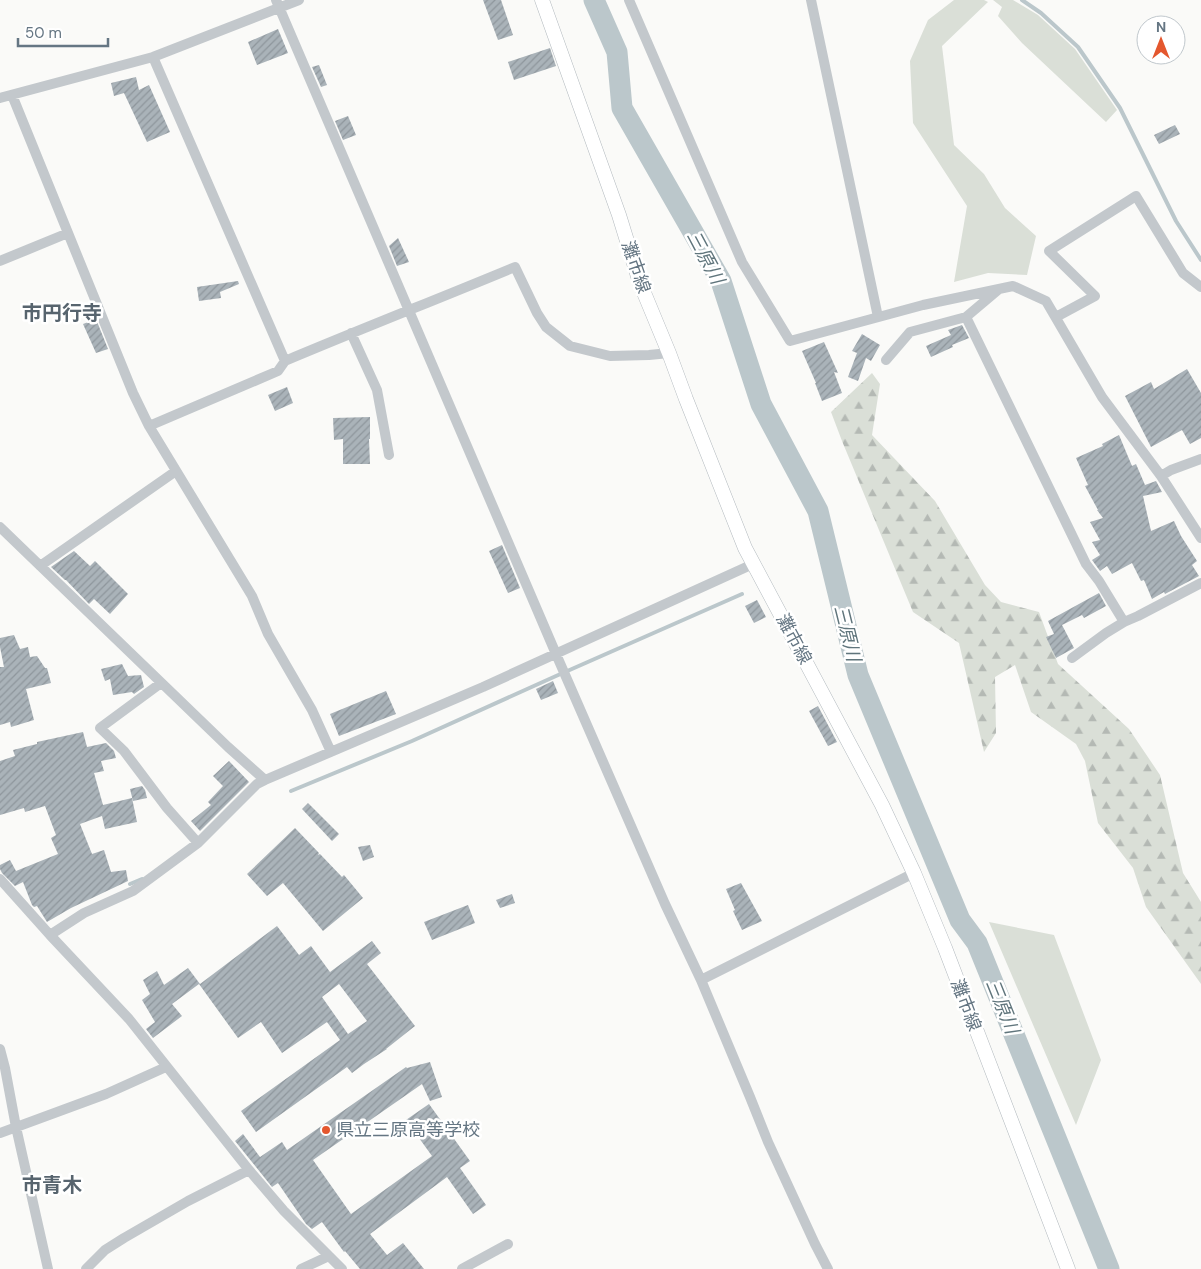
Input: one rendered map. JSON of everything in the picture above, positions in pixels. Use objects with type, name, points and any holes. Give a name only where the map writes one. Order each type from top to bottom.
[{"type":"main road","name":"灘市線","points":[[542,0],[615,205],[640,283],[669,352],[745,548],[882,805],[914,873],[945,948],[1068,1269]]},
{"type":"street","points":[[0,98],[153,57],[278,4],[298,0]]},
{"type":"street","points":[[629,0],[742,262],[790,341],[923,305],[1013,286],[1046,302],[1102,397],[1161,476],[1201,538]]},
{"type":"street","points":[[812,0],[878,317]]},
{"type":"street","points":[[278,4],[556,654],[665,904],[701,980],[768,1142],[828,1269]]},
{"type":"street","points":[[153,57],[284,361]]},
{"type":"street","points":[[12,95],[133,393],[149,426],[252,596],[268,634],[312,710],[331,752]]},
{"type":"street","points":[[1056,317],[1095,296],[1049,251],[1136,196],[1183,273],[1201,288]]},
{"type":"street","points":[[0,261],[68,233]]},
{"type":"street","points":[[149,426],[278,371],[284,361],[515,267],[537,313],[546,326],[570,346],[610,356],[649,355],[669,352]]},
{"type":"street","points":[[886,360],[910,332],[966,318],[1001,288]]},
{"type":"street","points":[[966,318],[1086,564],[1099,581],[1124,622]]},
{"type":"street","points":[[350,333],[377,390],[389,455]]},
{"type":"street","points":[[1161,476],[1171,470],[1201,459]]},
{"type":"street","points":[[40,566],[176,471]]},
{"type":"street","points":[[0,527],[228,747],[265,780]]},
{"type":"street","points":[[50,935],[84,913],[133,891],[198,843],[258,784],[265,780],[483,687],[753,564]]},
{"type":"street","points":[[1072,658],[1124,622],[1201,583]]},
{"type":"street","points":[[161,683],[100,728],[124,751],[167,808],[198,843]]},
{"type":"street","points":[[701,980],[914,873]]},
{"type":"street","points":[[0,879],[129,1019],[284,1211],[342,1269]]},
{"type":"street","points":[[0,1049],[48,1269]]},
{"type":"street","points":[[0,1133],[106,1094],[166,1067]]},
{"type":"street","points":[[86,1269],[105,1250],[124,1238],[188,1201],[250,1170]]},
{"type":"street","points":[[462,1269],[508,1244]]},
{"type":"street","points":[[301,1269],[329,1256]]},
{"type":"green space","points":[[954,0],[984,0],[988,2],[942,46],[954,145],[984,174],[1005,208],[1036,236],[1027,275],[988,273],[954,282],[967,206],[913,123],[910,61],[928,20]]},
{"type":"green space","points":[[993,0],[1013,0],[1038,15],[1075,49],[1117,110],[1106,122],[1022,43],[998,16],[1002,7]]},
{"type":"green space","points":[[872,373],[880,384],[872,435],[935,501],[985,585],[1001,602],[1039,612],[1058,664],[1129,729],[1160,775],[1183,873],[1201,902],[1201,984],[1146,907],[1133,868],[1098,823],[1085,761],[1076,744],[1031,712],[1015,665],[995,677],[996,733],[984,752],[959,643],[913,612],[831,412]]},
{"type":"green space","points":[[989,922],[1054,935],[1101,1060],[1076,1125]]},
{"type":"building","points":[[483,0],[501,0],[513,35],[498,40]]},
{"type":"building","points":[[278,29],[288,53],[257,65],[248,42]]},
{"type":"building","points":[[550,48],[556,66],[514,80],[508,62]]},
{"type":"building","points":[[319,65],[327,85],[321,87],[312,67]]},
{"type":"building","points":[[136,77],[139,90],[149,85],[170,132],[147,142],[124,93],[114,96],[111,83]]},
{"type":"building","points":[[348,116],[356,135],[343,140],[335,121]]},
{"type":"building","points":[[1175,125],[1180,134],[1159,144],[1154,135]]},
{"type":"building","points":[[398,238],[409,262],[397,266],[389,246]]},
{"type":"building","points":[[238,281],[239,284],[220,292],[221,298],[199,301],[197,287]]},
{"type":"building","points":[[96,319],[108,349],[96,353],[83,324]]},
{"type":"building","points":[[962,325],[969,338],[931,357],[926,346],[951,335],[948,330]]},
{"type":"building","points":[[862,334],[880,345],[871,361],[866,358],[858,381],[848,377],[857,353],[852,351]]},
{"type":"building","points":[[824,342],[838,373],[834,372],[842,393],[822,401],[802,351]]},
{"type":"building","points":[[1187,369],[1201,393],[1201,438],[1190,444],[1182,430],[1151,447],[1125,396],[1151,382],[1154,389]]},
{"type":"building","points":[[287,387],[293,403],[275,411],[268,395]]},
{"type":"building","points":[[370,417],[370,464],[343,464],[343,439],[334,440],[333,418]]},
{"type":"building","points":[[1119,435],[1132,466],[1136,464],[1145,485],[1156,481],[1162,492],[1143,496],[1151,531],[1174,521],[1197,561],[1192,565],[1199,576],[1152,599],[1144,580],[1141,581],[1132,563],[1112,574],[1107,566],[1100,571],[1092,560],[1100,555],[1092,542],[1100,540],[1090,522],[1103,518],[1085,486],[1088,485],[1076,458],[1103,446],[1102,444]]},
{"type":"building","points":[[502,545],[520,588],[508,593],[489,551]]},
{"type":"building","points":[[74,551],[90,566],[95,561],[128,594],[110,614],[94,599],[89,604],[51,567]]},
{"type":"building","points":[[1099,593],[1106,606],[1084,618],[1082,615],[1062,625],[1074,648],[1056,658],[1046,637],[1054,634],[1048,621]]},
{"type":"building","points":[[757,600],[766,617],[754,623],[745,606]]},
{"type":"building","points":[[14,635],[20,649],[28,647],[30,657],[37,656],[45,668],[47,668],[51,683],[26,689],[34,720],[11,727],[10,722],[0,725],[0,667],[4,667],[0,638]]},
{"type":"building","points":[[122,664],[128,676],[141,675],[144,687],[134,694],[132,692],[113,695],[110,679],[105,681],[101,669]]},
{"type":"building","points":[[553,681],[558,693],[541,700],[536,689]]},
{"type":"building","points":[[386,691],[396,714],[339,736],[330,714]]},
{"type":"building","points":[[818,706],[837,742],[828,746],[809,711]]},
{"type":"building","points":[[83,732],[87,747],[106,743],[114,751],[116,758],[101,761],[104,771],[94,773],[103,805],[132,798],[137,822],[105,829],[102,816],[80,824],[92,854],[104,850],[111,872],[126,870],[128,881],[71,908],[47,922],[37,906],[34,907],[32,905],[23,882],[15,886],[2,873],[0,865],[10,860],[16,871],[58,854],[51,838],[56,835],[45,806],[25,812],[24,808],[0,815],[0,761],[15,756],[13,750],[37,744],[37,742]]},
{"type":"building","points":[[229,761],[249,782],[200,831],[191,821],[211,805],[208,802],[223,786],[213,776]]},
{"type":"building","points":[[142,786],[147,798],[133,801],[130,789]]},
{"type":"building","points":[[308,803],[339,834],[332,841],[302,809]]},
{"type":"building","points":[[295,828],[319,853],[318,855],[320,854],[342,877],[344,875],[363,898],[323,931],[283,883],[267,896],[247,874]]},
{"type":"building","points":[[370,845],[374,857],[363,861],[358,847]]},
{"type":"building","points":[[741,883],[762,921],[742,930],[726,889]]},
{"type":"building","points":[[512,894],[515,903],[500,908],[496,900]]},
{"type":"building","points":[[468,905],[475,923],[432,940],[424,922]]},
{"type":"building","points":[[277,926],[299,955],[311,946],[330,972],[372,941],[381,953],[367,964],[415,1026],[387,1049],[352,1073],[347,1067],[256,1132],[241,1111],[340,1040],[327,1022],[282,1053],[261,1022],[238,1038],[199,984],[172,1004],[182,1016],[153,1038],[146,1029],[155,1022],[142,1000],[150,994],[143,980],[157,971],[164,985],[188,968],[200,984]],"holes":[[[339,984],[367,1021],[348,1034],[322,997]]]},
{"type":"building","points":[[430,1062],[442,1097],[430,1101],[422,1084],[313,1160],[351,1214],[432,1156],[406,1120],[429,1104],[470,1161],[460,1168],[486,1205],[473,1214],[447,1177],[370,1234],[387,1255],[403,1243],[424,1269],[360,1269],[344,1252],[322,1222],[312,1229],[306,1224],[278,1183],[272,1187],[235,1141],[243,1134],[260,1157],[282,1142],[287,1150],[406,1067]]},
{"type":"waterway","name":"三原川","points":[[594,0],[617,52],[622,108],[721,281],[761,404],[818,511],[858,675],[960,920],[977,943],[1109,1269]]},
{"type":"waterway","points":[[1022,0],[1041,13],[1078,47],[1120,108],[1176,221],[1201,260]]},
{"type":"waterway","points":[[291,791],[412,741],[742,594]]},
{"type":"waterway","points":[[130,884],[142,879]]},
{"type":"place","name":"県立三原高等学校","points":[[326,1130]]},
{"type":"district","name":"市円行寺","points":[[62,313]]},
{"type":"district","name":"市青木","points":[[52,1185]]}]
